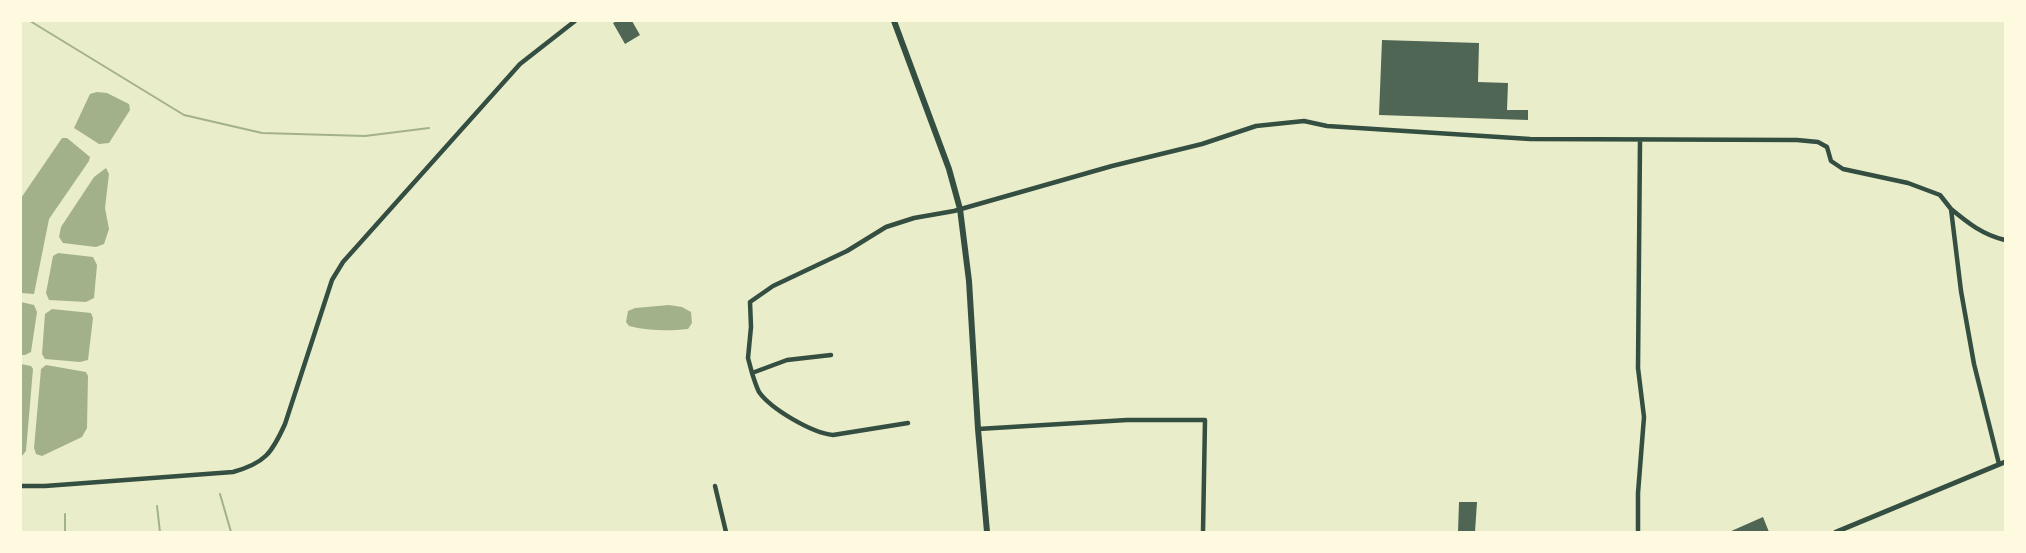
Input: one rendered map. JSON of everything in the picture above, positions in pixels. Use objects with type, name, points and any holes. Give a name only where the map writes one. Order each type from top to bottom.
[{"type":"main road","points":[[894,21],[949,169],[960,209],[969,281],[987,532]]},
{"type":"street","points":[[21,486],[225,472],[253,466],[267,455],[276,445],[285,424],[332,280],[343,262],[520,64],[574,21]]},
{"type":"street","points":[[908,423],[833,435],[824,434],[814,431],[768,402],[758,390],[748,358],[750,302],[762,292],[847,250],[886,227],[1202,144],[1256,126],[1304,121],[1327,126],[1530,139],[1818,142],[1827,147],[1831,161],[1843,169],[1869,173],[1940,195],[1951,209],[1969,224],[1991,237],[2005,240]]},
{"type":"street","points":[[1638,532],[1644,417],[1638,368],[1640,141]]},
{"type":"street","points":[[1836,532],[2002,463],[1974,364],[1961,291],[1951,209]]},
{"type":"street","points":[[752,373],[787,360],[831,355]]},
{"type":"street","points":[[978,429],[1126,420],[1205,420],[1203,532]]},
{"type":"street","points":[[715,486],[726,532]]},
{"type":"shaded area","points":[[107,93],[129,104],[130,110],[109,143],[99,144],[74,128],[90,94]]},
{"type":"shaded area","points":[[62,138],[67,138],[90,157],[89,161],[49,219],[34,294],[21,293],[21,198]]},
{"type":"shaded area","points":[[106,168],[109,174],[105,208],[109,229],[104,244],[96,247],[63,243],[59,237],[61,227],[94,177]]},
{"type":"shaded area","points":[[58,253],[93,257],[97,265],[94,298],[86,302],[49,300],[46,293],[53,256]]},
{"type":"shaded area","points":[[21,302],[34,305],[37,312],[31,352],[25,355],[21,355]]},
{"type":"shaded area","points":[[669,305],[682,307],[691,312],[692,323],[688,329],[644,329],[629,326],[626,322],[628,311],[635,308]]},
{"type":"shaded area","points":[[52,309],[91,313],[93,318],[88,360],[80,362],[45,359],[42,354],[45,314]]},
{"type":"shaded area","points":[[21,364],[31,366],[33,369],[26,451],[22,456]]},
{"type":"shaded area","points":[[46,365],[86,372],[88,376],[87,428],[82,437],[42,456],[36,454],[34,448],[41,369]]},
{"type":"building","points":[[632,21],[640,35],[625,44],[613,23]]},
{"type":"building","points":[[1382,40],[1479,43],[1478,82],[1508,83],[1507,110],[1528,110],[1528,120],[1379,115]]},
{"type":"building","points":[[1459,502],[1477,502],[1475,532],[1458,532]]},
{"type":"building","points":[[1763,517],[1769,532],[1729,532]]},
{"type":"waterway","points":[[30,21],[184,115],[262,133],[365,136],[429,128]]},
{"type":"waterway","points":[[220,494],[231,532]]},
{"type":"waterway","points":[[157,506],[160,532]]},
{"type":"waterway","points":[[65,514],[65,532]]}]
